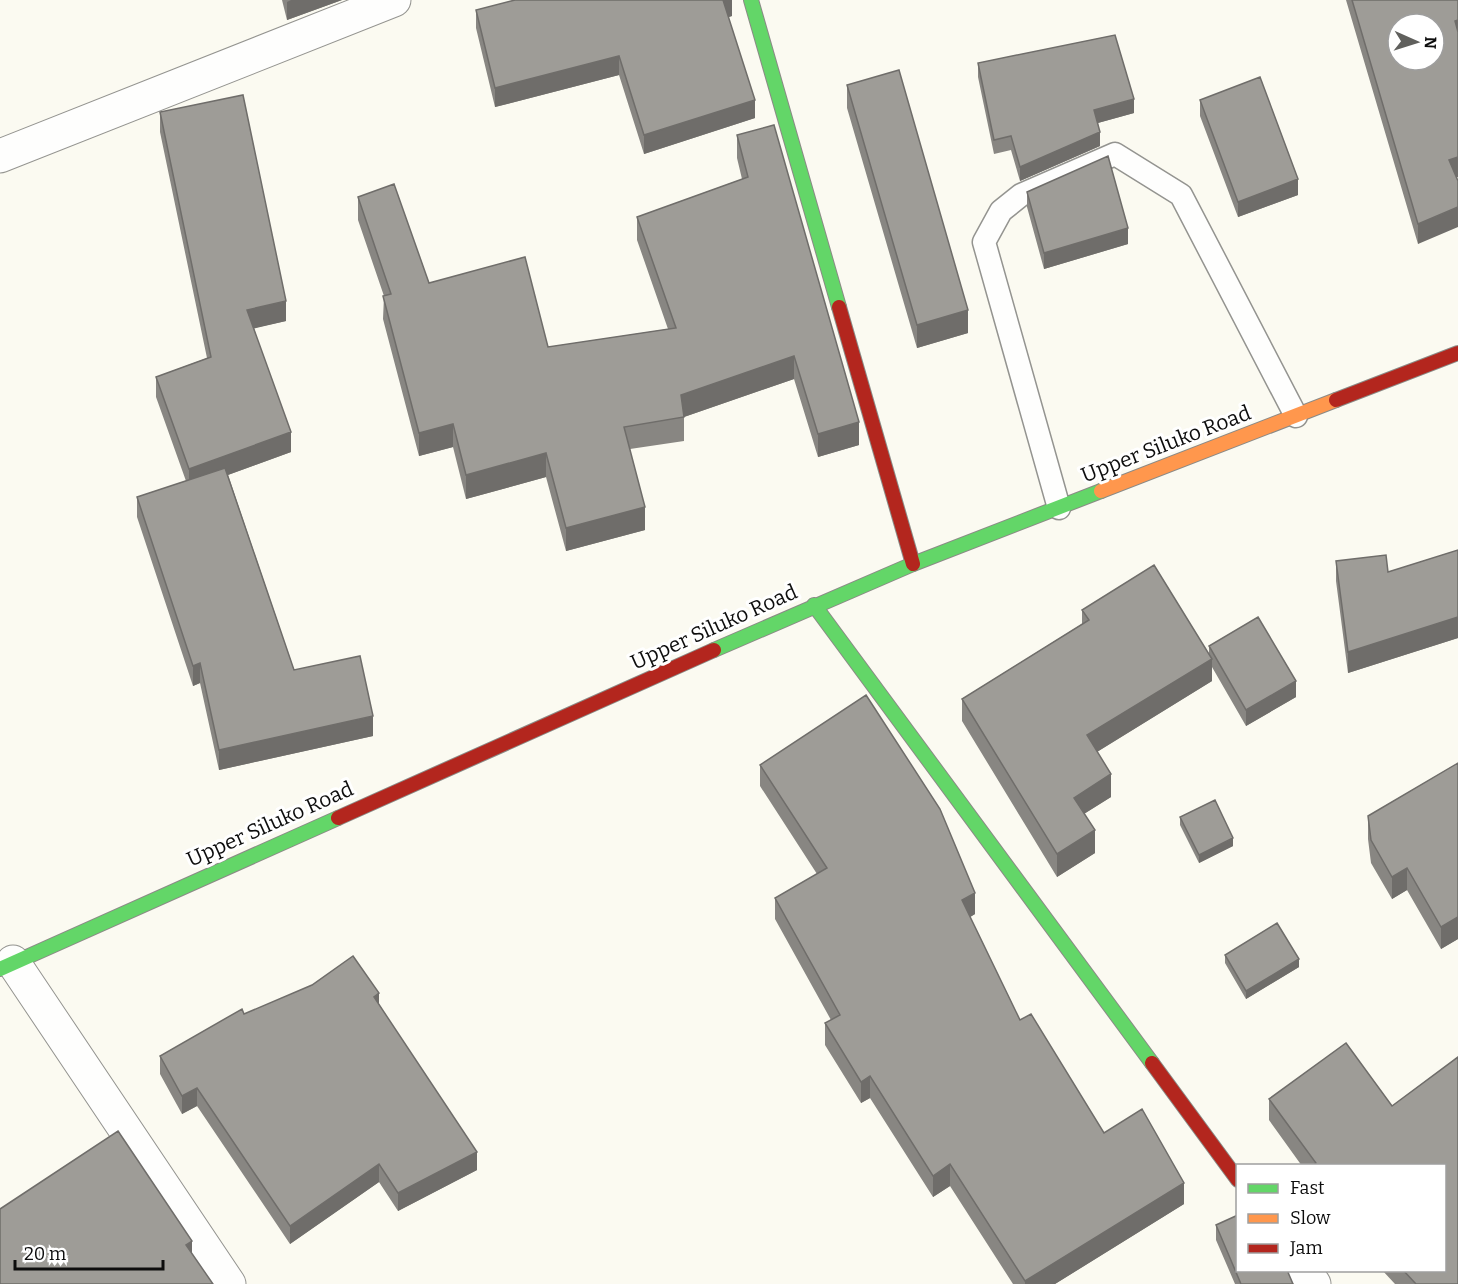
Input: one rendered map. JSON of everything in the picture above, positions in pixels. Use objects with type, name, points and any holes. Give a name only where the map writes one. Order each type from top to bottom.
[{"type":"main road","points":[[751,0],[914,564]]},
{"type":"main road","name":"Upper Siluko Road","points":[[6,965],[814,605],[1458,353]]},
{"type":"main road","points":[[814,605],[1236,1177]]},
{"type":"street","points":[[0,156],[394,0]]},
{"type":"street","points":[[6,965],[230,1284]]},
{"type":"lane","points":[[1059,508],[984,242],[1001,212],[1021,195],[1115,154],[1181,195],[1296,416]]},
{"type":"building","points":[[515,0],[723,0],[755,100],[644,135],[619,56],[495,88],[476,10]]},
{"type":"building","points":[[1352,0],[1458,0],[1458,20],[1455,21],[1458,32],[1458,157],[1449,160],[1458,181],[1458,207],[1418,224]]},
{"type":"building","points":[[1115,35],[1134,99],[1094,110],[1100,132],[1020,167],[1011,136],[994,140],[978,63]]},
{"type":"building","points":[[899,70],[968,310],[917,325],[847,85]]},
{"type":"building","points":[[1260,77],[1298,179],[1238,202],[1200,100]]},
{"type":"building","points":[[243,95],[286,301],[247,310],[291,432],[189,469],[156,377],[211,357],[160,112]]},
{"type":"building","points":[[774,125],[859,422],[818,434],[794,356],[681,395],[684,417],[624,427],[645,507],[566,528],[546,453],[466,475],[453,424],[419,433],[383,296],[391,294],[358,197],[394,184],[429,283],[525,257],[548,347],[676,328],[637,217],[748,177],[737,135]]},
{"type":"building","points":[[1108,156],[1128,228],[1044,253],[1027,192]]},
{"type":"building","points":[[225,468],[294,670],[360,656],[373,716],[219,750],[200,663],[193,666],[137,497]]},
{"type":"building","points":[[1458,550],[1458,617],[1348,652],[1336,561],[1386,555],[1388,572]]},
{"type":"building","points":[[1154,565],[1212,659],[1087,735],[1111,774],[1074,798],[1095,830],[1057,854],[962,699],[1089,620],[1082,610]]},
{"type":"building","points":[[1258,617],[1296,681],[1246,710],[1209,646]]},
{"type":"building","points":[[866,695],[940,809],[975,893],[962,900],[1020,1020],[1031,1014],[1104,1133],[1142,1109],[1184,1183],[1025,1281],[950,1164],[933,1176],[870,1076],[861,1082],[825,1023],[840,1015],[775,898],[827,868],[760,765]]},
{"type":"building","points":[[1458,763],[1458,917],[1441,927],[1407,868],[1392,877],[1371,840],[1368,816]]},
{"type":"building","points":[[1215,800],[1233,838],[1199,855],[1180,817]]},
{"type":"building","points":[[1277,923],[1299,959],[1246,991],[1225,955]]},
{"type":"building","points":[[353,956],[379,993],[374,997],[477,1152],[398,1193],[379,1164],[290,1226],[197,1088],[182,1096],[160,1056],[242,1009],[244,1014],[312,985]]},
{"type":"building","points":[[1346,1043],[1392,1106],[1458,1057],[1458,1284],[1416,1284],[1405,1272],[1446,1272],[1446,1164],[1315,1164],[1269,1099]]},
{"type":"building","points":[[118,1131],[192,1241],[186,1245],[213,1284],[0,1284],[0,1209]]},
{"type":"building","points":[[1236,1216],[1236,1272],[1288,1272],[1293,1284],[1241,1284],[1216,1225]]},
{"type":"traffic: fast","points":[[751,0],[839,307]]},
{"type":"traffic: fast","points":[[714,650],[913,564],[1101,491]]},
{"type":"traffic: fast","points":[[814,605],[1152,1063]]},
{"type":"traffic: fast","points":[[0,969],[338,818]]},
{"type":"traffic: slow","points":[[1101,491],[1336,400]]},
{"type":"traffic: jam","points":[[839,307],[913,564]]},
{"type":"traffic: jam","points":[[1336,400],[1458,353]]},
{"type":"traffic: jam","points":[[338,818],[714,650]]},
{"type":"traffic: jam","points":[[1152,1063],[1236,1177]]}]
